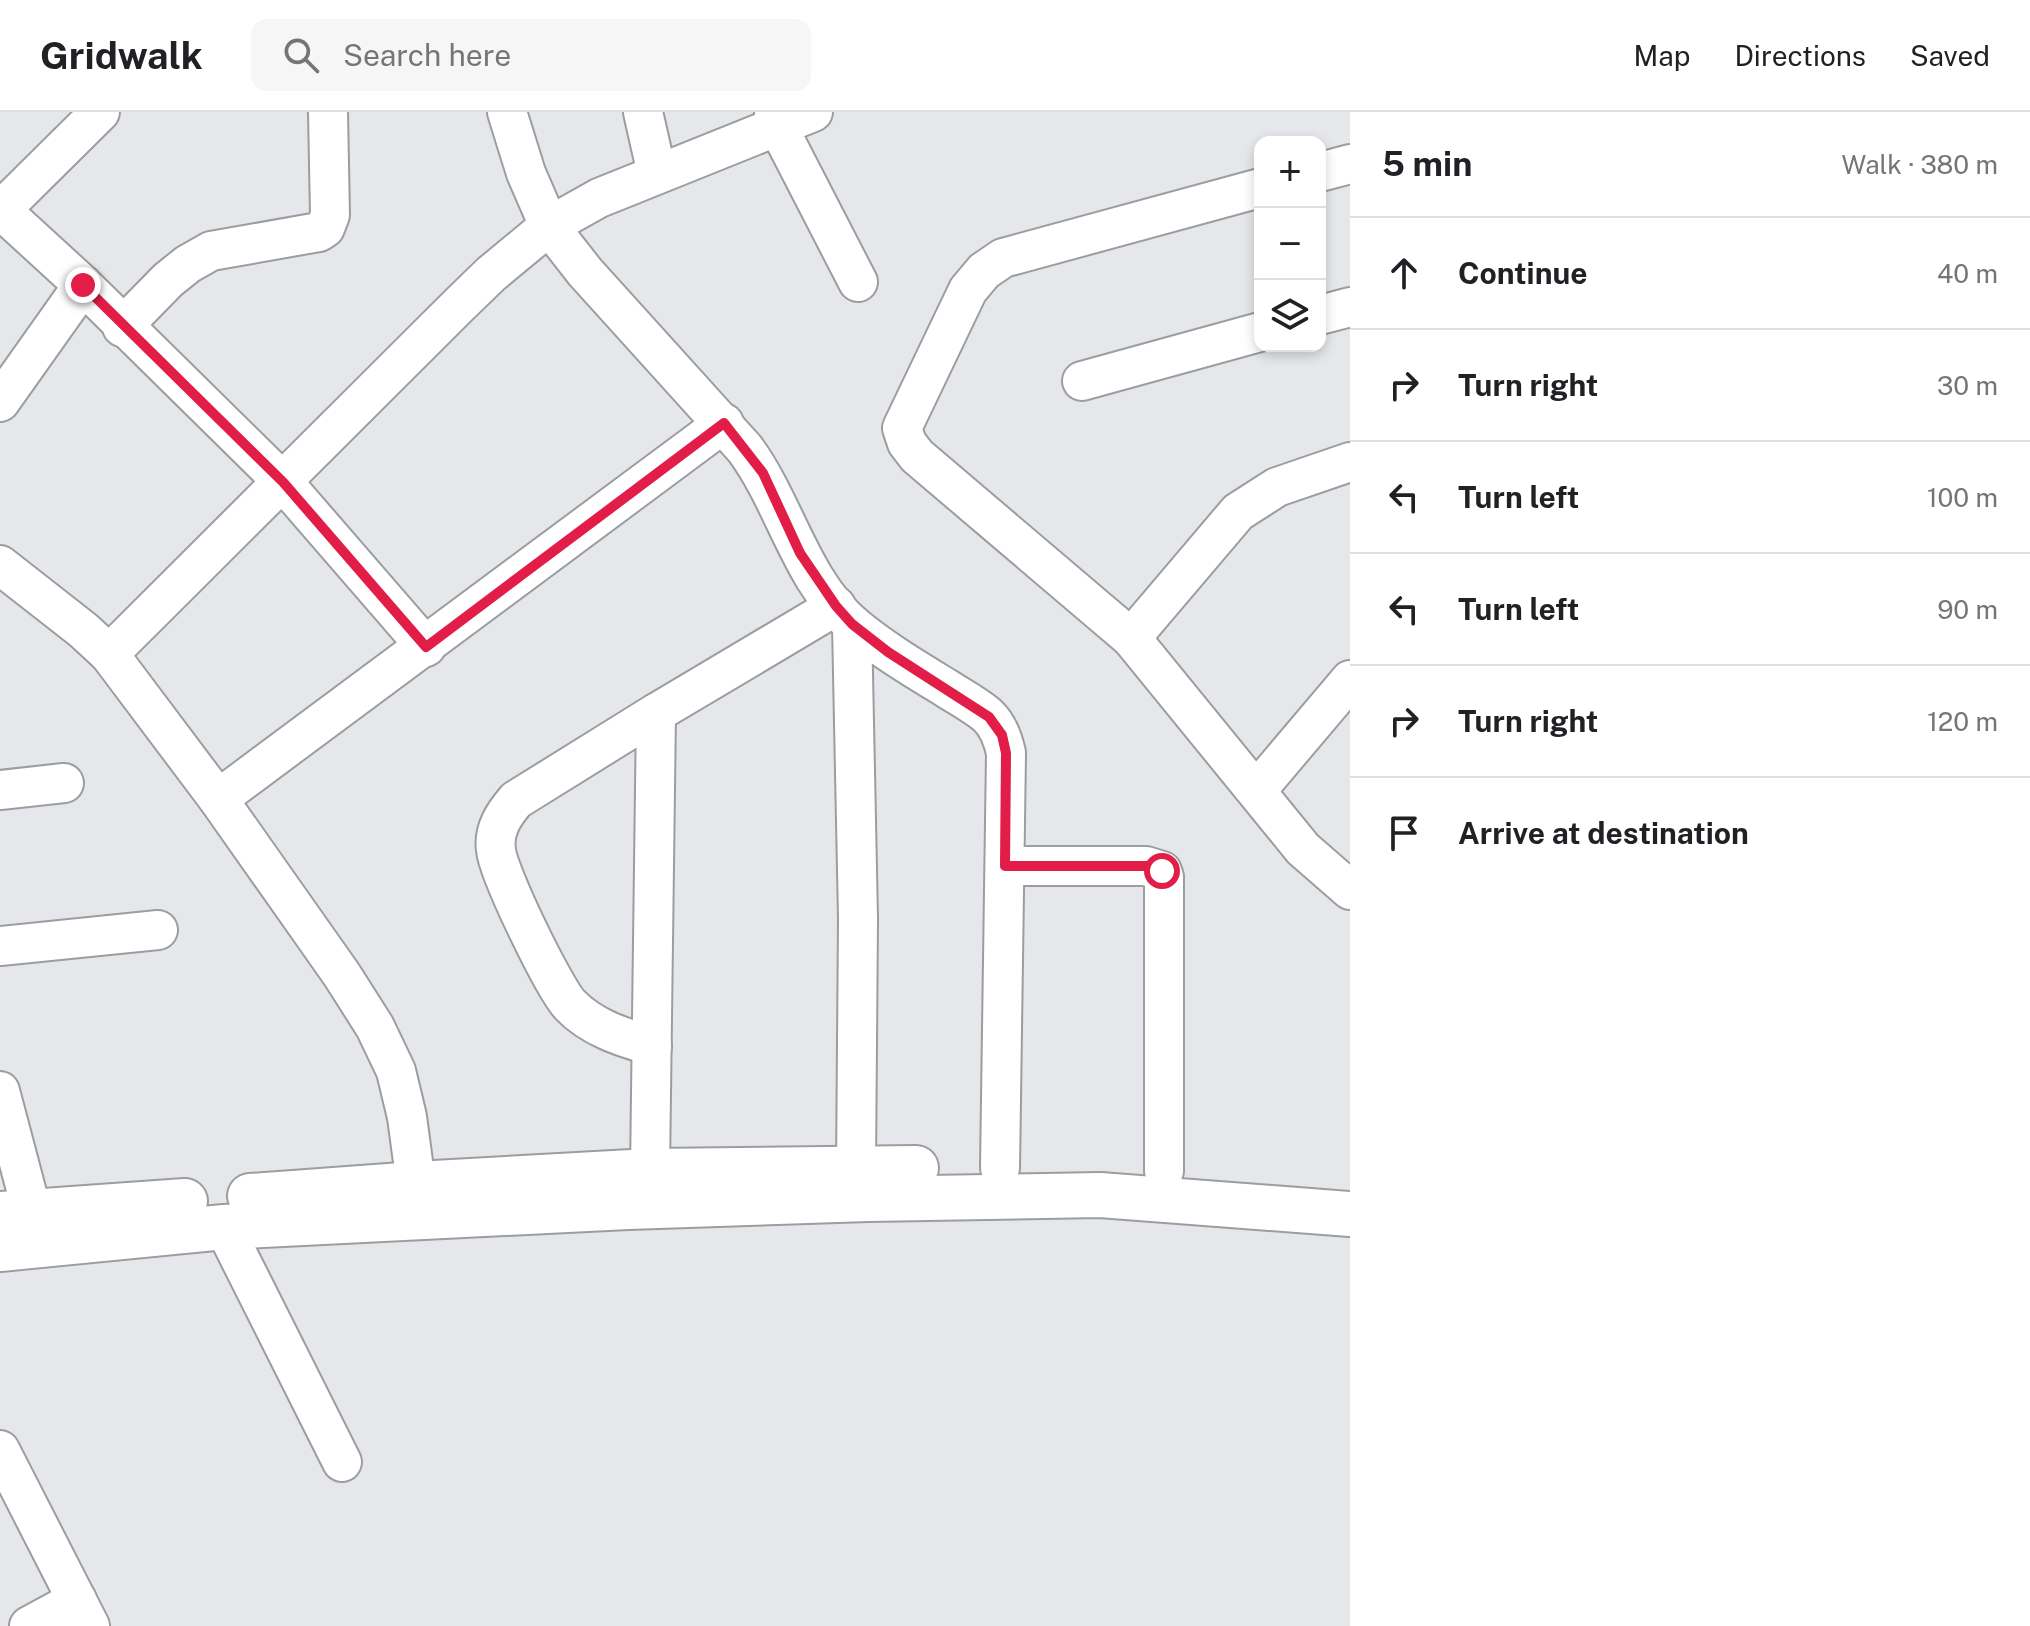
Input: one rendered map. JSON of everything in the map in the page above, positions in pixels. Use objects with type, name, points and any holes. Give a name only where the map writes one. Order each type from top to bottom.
[{"type":"highway","points":[[16,1213],[416,1184],[650,1171],[1103,1167],[1350,1185]]},
{"type":"highway","points":[[0,1249],[224,1227],[884,1198],[1100,1195],[1350,1214]]},
{"type":"street","points":[[100,112],[0,210],[83,285],[122,327],[283,482],[426,647]]},
{"type":"street","points":[[122,327],[168,280],[211,251],[319,232],[325,228],[330,215],[328,112]]},
{"type":"street","points":[[507,112],[526,173],[549,226],[585,272],[724,423],[763,473],[800,553],[844,615],[888,652],[989,717],[1002,735],[1006,753],[1000,1168]]},
{"type":"street","points":[[643,112],[657,174]]},
{"type":"street","points":[[109,654],[480,285],[549,226],[599,198],[776,118],[813,112]]},
{"type":"street","points":[[776,118],[858,282]]},
{"type":"street","points":[[1326,170],[1350,164]]},
{"type":"street","points":[[1254,190],[1034,249],[993,264],[968,290],[902,428],[907,443],[917,456],[1131,638],[1303,849],[1350,890]]},
{"type":"street","points":[[0,402],[83,285]]},
{"type":"street","points":[[1326,313],[1350,307]]},
{"type":"street","points":[[1082,381],[1254,334]]},
{"type":"street","points":[[218,799],[724,423]]},
{"type":"street","points":[[1131,638],[1238,512],[1277,487],[1350,462]]},
{"type":"street","points":[[0,565],[109,654],[218,799],[342,975],[375,1027],[396,1071],[407,1117],[416,1184]]},
{"type":"street","points":[[652,1046],[616,1036],[569,1004],[549,971],[506,881],[496,850],[497,831],[505,813],[516,800],[656,713],[844,615]]},
{"type":"street","points":[[844,615],[858,919],[856,1168]]},
{"type":"street","points":[[1257,790],[1350,680]]},
{"type":"street","points":[[650,1171],[656,713]]},
{"type":"street","points":[[0,790],[64,783]]},
{"type":"street","points":[[1005,866],[1146,866],[1162,871],[1164,1171]]},
{"type":"street","points":[[0,946],[158,930]]},
{"type":"street","points":[[0,1091],[16,1213]]},
{"type":"street","points":[[224,1227],[342,1462]]},
{"type":"street","points":[[0,1450],[84,1613],[29,1626]]},
{"type":"route","points":[[83,285],[122,327],[283,482],[426,647],[724,423],[763,473],[780,505],[790,534],[816,579],[852,624],[888,652],[989,717],[1002,735],[1006,753],[1005,866],[1146,866],[1162,871]]}]
